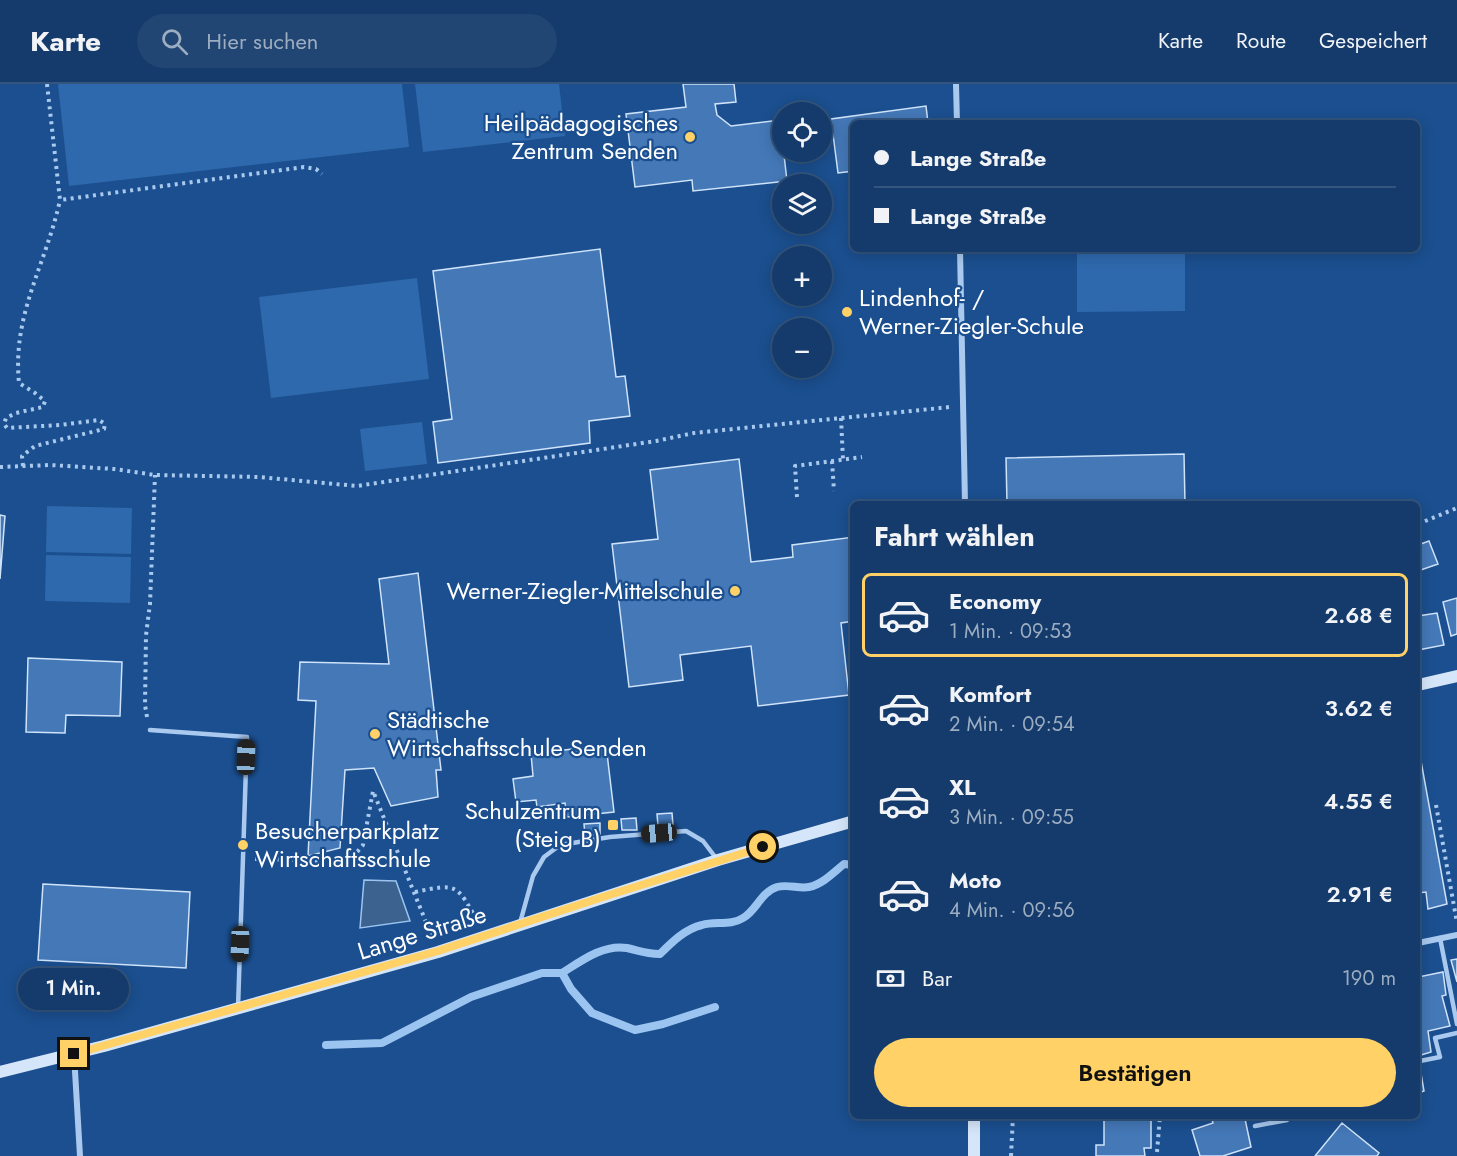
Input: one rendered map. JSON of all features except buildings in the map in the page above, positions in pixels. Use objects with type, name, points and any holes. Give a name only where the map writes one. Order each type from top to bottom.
[{"type":"street","points":[[956,84],[957,120]]},
{"type":"street","points":[[960,252],[966,501]]},
{"type":"street","points":[[1420,685],[1457,676]]},
{"type":"street","name":"Lange Straße","points":[[0,1072],[300,992],[438,951],[718,860],[850,822]]},
{"type":"street","points":[[1420,943],[1457,934]]},
{"type":"street","points":[[74,1054],[80,1156]]},
{"type":"street","points":[[974,1119],[974,1156]]},
{"type":"lane","points":[[150,730],[247,737],[238,1008]]},
{"type":"lane","points":[[520,924],[533,876],[544,857],[560,845],[610,837],[686,831],[703,841],[718,860]]},
{"type":"lane","points":[[1440,938],[1457,1024]]},
{"type":"lane","points":[[1420,1062],[1440,1057],[1435,1038],[1457,1033]]},
{"type":"lane","points":[[1255,1126],[1287,1119]]},
{"type":"path","points":[[23,466],[22,456],[35,446],[104,429],[105,424],[99,420],[7,428],[4,424],[6,418],[16,413],[43,407],[45,401],[19,383],[17,363],[20,328],[54,228],[60,200],[47,84]]},
{"type":"path","points":[[60,200],[304,167],[316,169],[322,174]]},
{"type":"path","points":[[0,467],[50,465],[114,469],[155,475],[259,477],[357,486],[656,441],[694,433],[964,405]]},
{"type":"path","points":[[841,418],[843,460]]},
{"type":"path","points":[[797,496],[795,466],[862,457]]},
{"type":"path","points":[[832,461],[834,491]]},
{"type":"path","points":[[150,730],[145,705],[146,635],[150,604],[155,475]]},
{"type":"path","points":[[1420,523],[1457,508]]},
{"type":"path","points":[[243,858],[329,861],[353,857],[363,845],[373,791],[438,951]]},
{"type":"path","points":[[1436,805],[1457,925]]},
{"type":"path","points":[[415,892],[446,886],[455,889],[462,894],[485,936]]},
{"type":"path","points":[[1011,1156],[1012,1119]]},
{"type":"path","points":[[1157,1152],[1160,1119]]},
{"type":"shaded area","points":[[58,84],[402,84],[409,147],[69,186]]},
{"type":"shaded area","points":[[415,84],[559,84],[565,136],[423,152]]},
{"type":"shaded area","points":[[1077,252],[1185,252],[1185,311],[1077,312]]},
{"type":"shaded area","points":[[417,278],[429,379],[271,398],[259,297]]},
{"type":"shaded area","points":[[422,422],[427,464],[365,471],[360,429]]},
{"type":"shaded area","points":[[47,506],[132,508],[131,554],[46,552]]},
{"type":"shaded area","points":[[46,555],[131,557],[130,603],[45,601]]},
{"type":"shaded area","points":[[364,880],[396,881],[410,921],[360,928]]},
{"type":"waterway","points":[[562,973],[593,954],[618,947],[660,954],[679,936],[696,927],[733,922],[743,918],[771,889],[781,886],[809,887],[824,881],[844,864],[850,865]]},
{"type":"waterway","points":[[326,1045],[382,1043],[471,997],[542,973],[562,973],[571,989],[592,1013],[635,1030],[663,1024],[715,1007]]},
{"type":"place","name":"Heilpädagogisches Zentrum Senden","points":[[690,137]]},
{"type":"place","name":"Lindenhof- / Werner-Ziegler-Schule","points":[[847,312]]},
{"type":"place","name":"Werner-Ziegler-Mittelschule","points":[[735,591]]},
{"type":"place","name":"Städtische Wirtschaftsschule Senden","points":[[375,734]]},
{"type":"place","name":"Schulzentrum (Steig B)","points":[[613,825]]},
{"type":"place","name":"Besucherparkplatz Wirtschaftsschule","points":[[243,845]]},
{"type":"route","points":[[74,1054],[300,992],[438,951],[763,847]]}]
